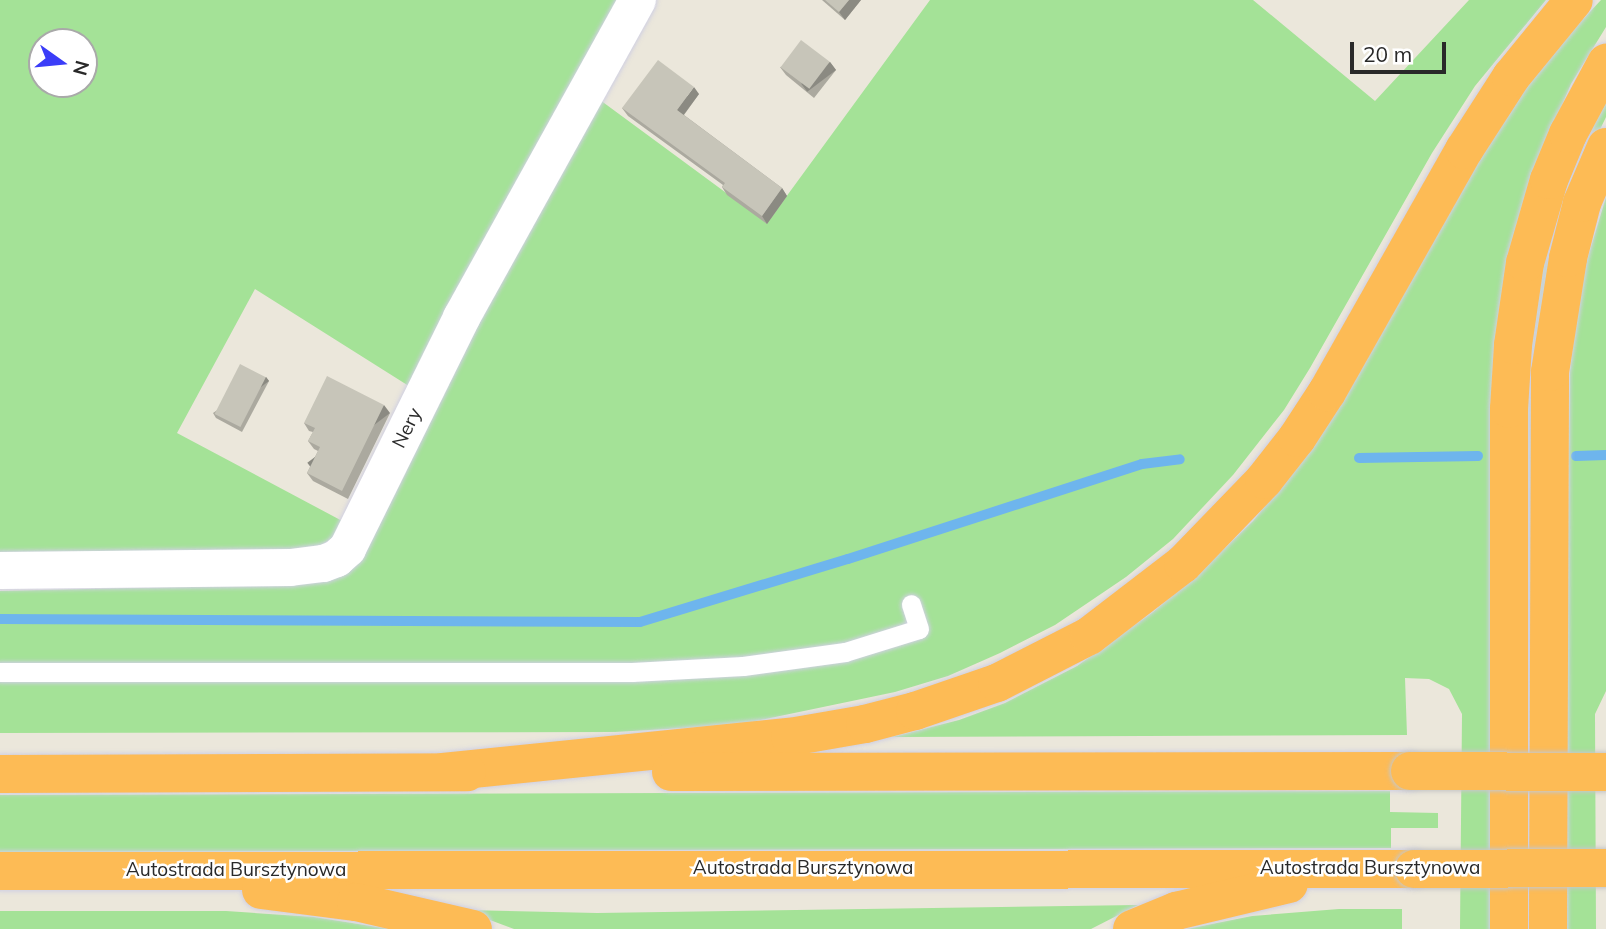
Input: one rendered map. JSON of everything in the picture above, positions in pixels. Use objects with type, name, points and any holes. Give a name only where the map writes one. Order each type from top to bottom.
[{"type":"highway","points":[[443,772],[790,737],[864,724],[926,708],[997,683],[1089,636],[1183,564],[1264,481],[1297,439],[1334,381],[1464,150],[1511,77],[1574,0]]},
{"type":"highway","points":[[1508,929],[1510,409],[1513,345],[1525,263],[1549,180],[1567,134],[1606,63]]},
{"type":"highway","points":[[1548,929],[1550,372],[1568,258],[1582,203],[1606,147]]},
{"type":"highway","points":[[0,774],[1606,772]]},
{"type":"highway","name":"Autostrada Bursztynowa","points":[[0,871],[1606,868]]},
{"type":"highway","points":[[1132,929],[1202,904],[1360,869]]},
{"type":"highway","points":[[99,870],[356,902],[473,929]]},
{"type":"street","name":"Nery","points":[[0,570],[290,568],[323,563],[336,558],[347,548],[467,305],[637,0]]},
{"type":"lane","points":[[0,672],[618,672],[743,666],[845,652],[919,629],[911,604]]},
{"type":"green space","points":[[0,0],[624,0],[412,388],[255,289],[177,433],[346,523],[342,532],[315,549],[0,556]]},
{"type":"green space","points":[[930,0],[1253,0],[1375,101],[1469,0],[1546,0],[1475,86],[1432,153],[1284,410],[1233,475],[1173,539],[1126,577],[1055,625],[1000,653],[948,676],[895,692],[737,725],[615,732],[0,733],[0,591],[298,584],[322,581],[600,100],[767,223]]},
{"type":"green space","points":[[1601,0],[1606,0],[1606,27],[1571,84],[1539,159],[1492,929],[1460,929],[1462,714],[1449,689],[1429,679],[1405,678],[1407,735],[892,737],[959,720],[1005,703],[1077,666],[1153,612],[1197,575],[1253,521],[1288,478],[1488,144],[1544,61]]},
{"type":"green space","points":[[1606,94],[1606,117],[1581,169],[1536,727],[1523,727],[1528,365],[1538,281],[1562,190]]},
{"type":"green space","points":[[1606,197],[1606,691],[1595,714],[1596,929],[1563,929],[1570,371],[1581,280]]},
{"type":"green space","points":[[1390,791],[1390,812],[1438,813],[1438,828],[1391,828],[1391,848],[0,852],[0,795]]},
{"type":"green space","points":[[1138,905],[1091,929],[514,929],[463,910],[597,913]]},
{"type":"green space","points":[[1339,909],[1402,909],[1402,929],[1187,929],[1252,916]]},
{"type":"green space","points":[[0,911],[226,911],[314,917],[390,929],[0,929]]},
{"type":"building","points":[[825,0],[849,0],[839,12]]},
{"type":"building","points":[[801,40],[830,62],[809,89],[781,67]]},
{"type":"building","points":[[658,60],[694,87],[677,110],[782,188],[762,216],[722,187],[725,183],[622,108]]},
{"type":"building","points":[[240,364],[266,377],[240,427],[215,414]]},
{"type":"building","points":[[327,376],[384,405],[342,491],[307,473],[320,447],[308,441],[315,428],[304,423]]},
{"type":"waterway","points":[[1576,456],[1606,455]]},
{"type":"waterway","points":[[1359,458],[1478,456]]},
{"type":"waterway","points":[[0,619],[640,622],[848,559],[1142,464],[1180,459]]}]
